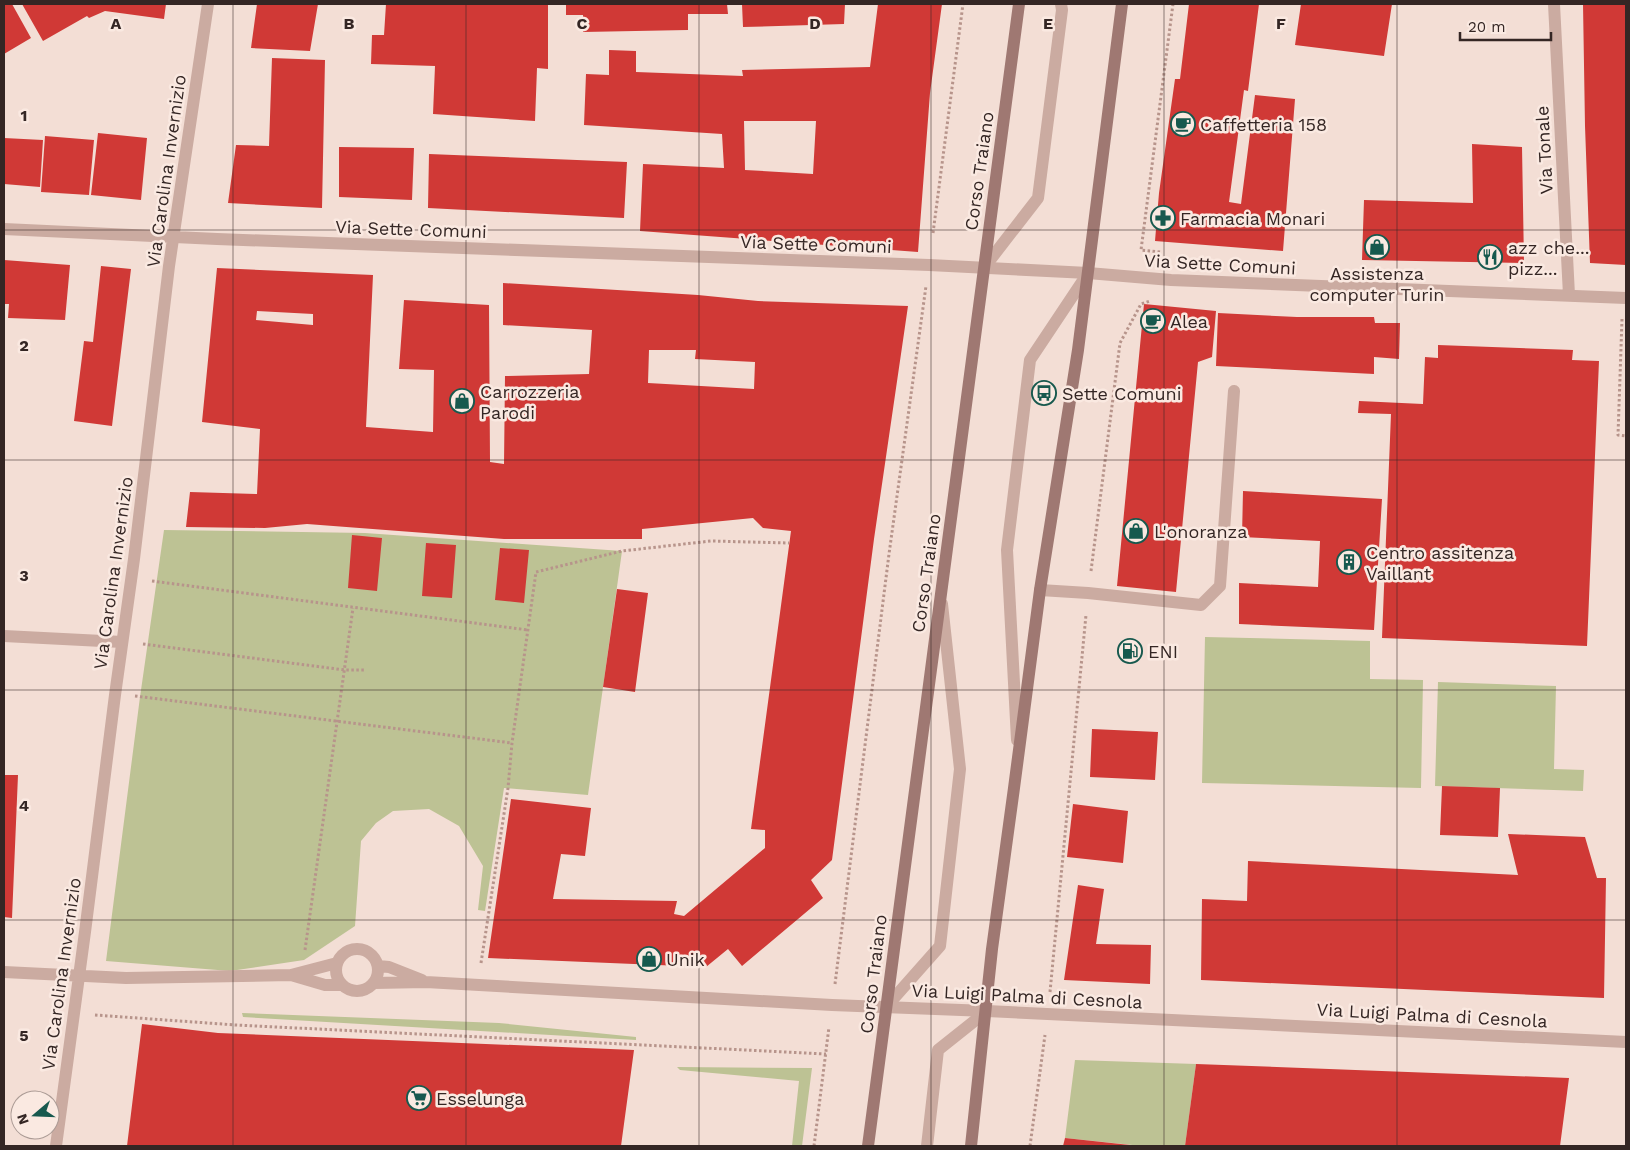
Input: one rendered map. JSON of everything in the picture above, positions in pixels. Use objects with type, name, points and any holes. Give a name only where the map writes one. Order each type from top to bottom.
[{"type":"main road","name":"Corso Traiano","points":[[868,1146],[1019,4]]},
{"type":"main road","points":[[971,1146],[992,949],[1040,590],[1076,365],[1122,4]]},
{"type":"street","name":"Via Carolina Invernizio","points":[[56,1146],[174,236],[208,4]]},
{"type":"street","points":[[983,269],[1038,198],[1062,10],[1061,4]]},
{"type":"street","name":"Via Tonale","points":[[1554,4],[1570,295]]},
{"type":"street","name":"Via Sette Comuni","points":[[4,229],[929,265],[1088,273],[1171,280],[1624,298]]},
{"type":"street","points":[[1018,757],[1007,550],[1030,360],[1088,273]]},
{"type":"street","points":[[1040,590],[1200,605],[1220,586],[1234,391]]},
{"type":"street","points":[[886,1007],[940,946],[960,769],[941,592]]},
{"type":"street","points":[[4,636],[122,642]]},
{"type":"street","name":"Via Luigi Palma di Cesnola","points":[[4,972],[126,978],[291,975],[337,963],[344,953],[358,949],[368,951],[378,966],[389,967],[426,982]]},
{"type":"street","points":[[337,963],[336,975],[342,985]]},
{"type":"street","points":[[374,983],[377,978],[378,966]]},
{"type":"street","name":"Via Luigi Palma di Cesnola","points":[[291,975],[325,985],[342,985],[346,989],[358,991],[365,990],[374,983],[426,982],[886,1007],[987,1010],[1626,1042]]},
{"type":"street","points":[[927,1146],[938,1050],[987,1010]]},
{"type":"path","points":[[933,233],[963,4]]},
{"type":"path","points":[[1160,252],[1141,250],[1173,4]]},
{"type":"path","points":[[835,990],[889,554],[926,283]]},
{"type":"path","points":[[1624,298],[1618,435],[1626,436]]},
{"type":"path","points":[[1050,994],[1088,593],[1120,343],[1141,304],[1157,299]]},
{"type":"path","points":[[480,970],[508,788],[512,744],[536,572],[622,551],[711,541],[789,543]]},
{"type":"path","points":[[131,578],[528,630]]},
{"type":"path","points":[[306,970],[304,960],[353,608]]},
{"type":"path","points":[[122,642],[345,670],[366,670]]},
{"type":"path","points":[[115,695],[338,720],[512,744]]},
{"type":"path","points":[[74,1014],[236,1025],[826,1054],[814,1146]]},
{"type":"path","points":[[1030,1146],[1044,1041]]},
{"type":"green space","points":[[164,530],[365,533],[622,551],[588,795],[504,788],[485,911],[478,910],[483,866],[459,826],[429,809],[393,811],[376,823],[361,841],[355,926],[304,960],[230,971],[106,961],[140,697]]},
{"type":"green space","points":[[1205,637],[1370,641],[1370,679],[1423,680],[1421,788],[1202,783]]},
{"type":"green space","points":[[1438,682],[1556,686],[1554,769],[1584,770],[1583,791],[1435,786]]},
{"type":"green space","points":[[242,1013],[499,1023],[636,1037],[636,1040],[243,1017]]},
{"type":"green space","points":[[1075,1060],[1196,1064],[1185,1146],[1142,1146],[1065,1138]]},
{"type":"green space","points":[[677,1067],[812,1068],[802,1146],[792,1146],[799,1081],[680,1070]]},
{"type":"building","points":[[4,4],[12,4],[31,38],[4,54]]},
{"type":"building","points":[[22,4],[166,4],[164,19],[105,11],[89,18],[87,16],[43,41]]},
{"type":"building","points":[[257,4],[318,4],[310,51],[251,48]]},
{"type":"building","points":[[386,4],[548,4],[548,69],[537,68],[535,121],[433,114],[435,66],[371,64],[372,35],[384,35]]},
{"type":"building","points":[[566,4],[727,4],[728,14],[688,14],[688,30],[583,32],[583,15],[566,15]]},
{"type":"building","points":[[742,4],[845,4],[844,24],[743,27]]},
{"type":"building","points":[[878,4],[942,4],[930,93],[918,252],[640,231],[643,164],[724,168],[722,134],[584,125],[586,74],[609,75],[609,50],[636,51],[636,72],[743,76],[742,70],[870,67]],"holes":[[[744,121],[816,121],[813,174],[745,170]]]},
{"type":"building","points":[[1189,4],[1259,4],[1248,91],[1244,90],[1229,202],[1241,204],[1255,95],[1295,99],[1283,251],[1155,241],[1159,193],[1175,79],[1180,79]]},
{"type":"building","points":[[1301,4],[1392,4],[1384,56],[1295,45]]},
{"type":"building","points":[[1583,4],[1626,4],[1626,265],[1590,263]]},
{"type":"building","points":[[272,58],[325,60],[322,208],[228,203],[236,145],[269,146]]},
{"type":"building","points":[[98,133],[147,138],[141,200],[91,195]]},
{"type":"building","points":[[45,136],[94,140],[89,195],[41,192]]},
{"type":"building","points":[[4,138],[43,140],[40,187],[4,184]]},
{"type":"building","points":[[1472,144],[1522,147],[1524,263],[1362,260],[1364,200],[1473,203]]},
{"type":"building","points":[[339,147],[414,148],[412,200],[339,197]]},
{"type":"building","points":[[429,154],[627,162],[624,218],[428,208]]},
{"type":"building","points":[[4,260],[70,265],[65,320],[8,318],[9,304],[4,304]]},
{"type":"building","points":[[101,266],[131,269],[112,426],[74,421],[84,341],[93,342]]},
{"type":"building","points":[[217,268],[373,275],[366,427],[433,432],[434,370],[399,369],[404,300],[489,305],[490,462],[504,464],[505,376],[589,374],[592,330],[503,325],[503,283],[698,295],[758,301],[908,306],[874,539],[832,860],[811,880],[823,898],[742,966],[728,949],[706,967],[488,958],[511,799],[591,808],[585,856],[561,854],[553,899],[677,901],[674,914],[684,916],[765,848],[765,830],[751,829],[791,531],[763,528],[753,518],[642,529],[642,539],[504,539],[307,524],[265,528],[186,527],[190,492],[257,494],[260,429],[202,422]],"holes":[[[257,311],[313,314],[313,325],[256,320]],[[649,350],[696,350],[695,359],[755,362],[754,389],[648,383]]]},
{"type":"building","points":[[1144,304],[1216,311],[1212,357],[1198,362],[1176,592],[1117,586]]},
{"type":"building","points":[[1218,313],[1297,317],[1374,317],[1375,323],[1400,323],[1399,359],[1374,357],[1374,374],[1216,366]]},
{"type":"building","points":[[1438,345],[1573,350],[1572,360],[1599,361],[1587,646],[1382,638],[1391,414],[1358,413],[1359,401],[1423,404],[1425,357],[1438,358]]},
{"type":"building","name":"Centro assitenza Vaillant","points":[[1243,491],[1382,499],[1374,630],[1239,624],[1239,583],[1318,587],[1320,541],[1242,537]]},
{"type":"building","points":[[352,535],[382,538],[377,591],[348,588]]},
{"type":"building","points":[[426,543],[456,545],[452,598],[422,596]]},
{"type":"building","points":[[500,548],[529,550],[524,603],[495,600]]},
{"type":"building","points":[[617,589],[648,593],[635,692],[603,687]]},
{"type":"building","points":[[1092,729],[1158,732],[1155,780],[1090,777]]},
{"type":"building","points":[[4,775],[18,775],[12,918],[4,917]]},
{"type":"building","points":[[1442,786],[1500,788],[1498,837],[1440,835]]},
{"type":"building","points":[[1073,804],[1128,811],[1123,863],[1067,857]]},
{"type":"building","points":[[1508,834],[1585,837],[1597,878],[1606,878],[1604,998],[1201,980],[1202,899],[1247,901],[1248,861],[1518,875]]},
{"type":"building","points":[[1078,885],[1104,889],[1096,944],[1151,945],[1150,984],[1064,980]]},
{"type":"building","name":"Esselunga","points":[[142,1024],[218,1033],[634,1050],[621,1146],[127,1146]]},
{"type":"building","points":[[1196,1064],[1569,1078],[1560,1146],[1185,1146]]},
{"type":"building","points":[[1065,1138],[1130,1145],[1130,1146],[1063,1146]]},
{"type":"place","name":"Caffetteria 158","points":[[1183,124]]},
{"type":"place","name":"Farmacia Monari","points":[[1163,218]]},
{"type":"place","name":"Assistenza computer Turin","points":[[1377,247]]},
{"type":"place","name":"azz che... pizz...","points":[[1490,257]]},
{"type":"place","name":"Alea","points":[[1153,321]]},
{"type":"place","name":"Sette Comuni","points":[[1044,393]]},
{"type":"place","name":"Carrozzeria Parodi","points":[[462,401]]},
{"type":"place","name":"L'onoranza","points":[[1136,531]]},
{"type":"place","name":"Centro assitenza Vaillant","points":[[1349,562]]},
{"type":"place","name":"ENI","points":[[1130,651]]},
{"type":"place","name":"Unik","points":[[649,959]]},
{"type":"place","name":"Esselunga","points":[[419,1098]]}]
